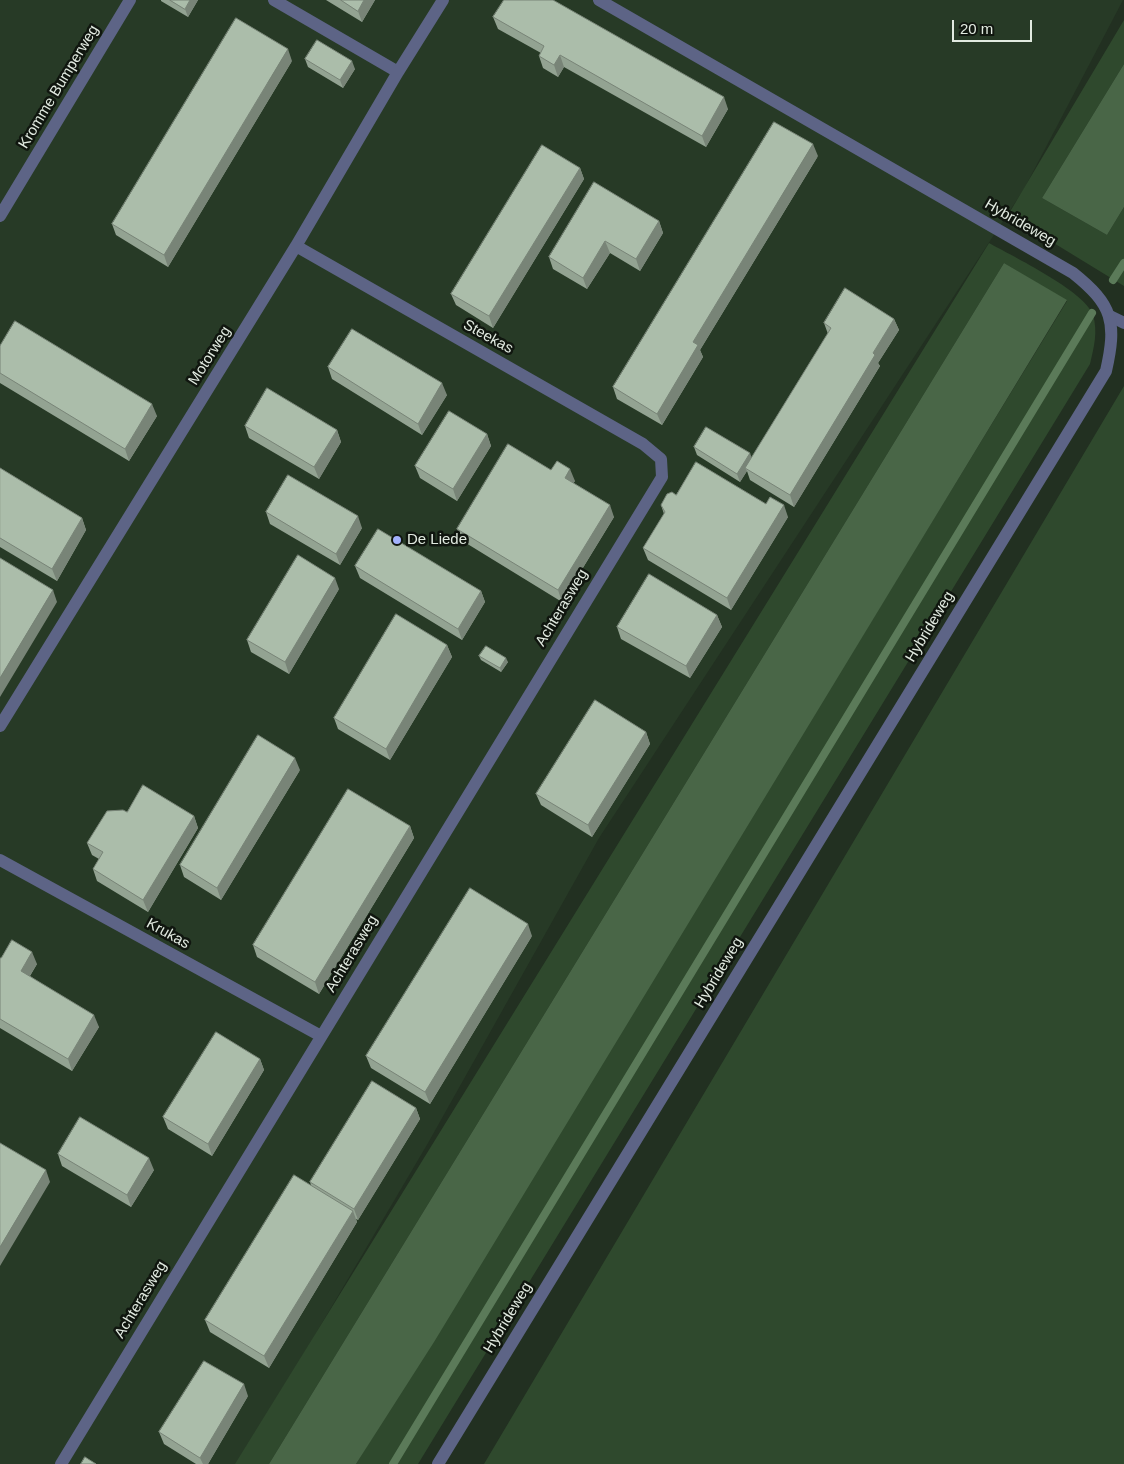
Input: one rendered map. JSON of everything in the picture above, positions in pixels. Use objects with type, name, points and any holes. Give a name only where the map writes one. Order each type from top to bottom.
[{"type":"street","name":"Kromme Bumperweg","points":[[0,216],[130,0]]},
{"type":"street","points":[[274,0],[398,72]]},
{"type":"street","name":"Motorweg","points":[[0,726],[296,246],[398,72],[443,0]]},
{"type":"street","name":"Hybrideweg","points":[[438,1464],[1106,371],[1112,343],[1110,316],[1096,291],[1073,273],[599,0]]},
{"type":"street","name":"Steekas","points":[[296,246],[643,444],[660,459]]},
{"type":"street","points":[[1110,316],[1124,323]]},
{"type":"street","name":"Achterasweg","points":[[61,1464],[662,476],[660,459]]},
{"type":"street","name":"Krukas","points":[[0,860],[321,1036]]},
{"type":"shaded area","name":"De Liede","points":[[0,0],[1123,0],[1024,189],[599,838],[428,1143],[239,1464],[0,1464]]},
{"type":"shaded area","points":[[1124,20],[1124,64],[1042,198],[1107,235],[1124,207],[1124,286],[1008,215]]},
{"type":"shaded area","points":[[1124,64],[1124,207],[1107,235],[1042,198]]},
{"type":"shaded area","points":[[989,243],[1063,285],[1077,295],[1087,306],[1093,315],[1095,327],[1094,346],[1090,364],[418,1464],[356,1464],[1067,301],[1004,263],[269,1464],[235,1464]]},
{"type":"shaded area","points":[[1004,263],[1067,300],[434,1342],[356,1464],[269,1464]]},
{"type":"shaded area","points":[[1124,386],[1124,1464],[484,1464]]},
{"type":"building","points":[[170,0],[190,0],[185,9]]},
{"type":"building","points":[[341,0],[364,0],[358,11]]},
{"type":"building","points":[[504,0],[553,0],[724,97],[702,136],[560,55],[554,65],[539,56],[544,46],[493,17]]},
{"type":"building","points":[[236,18],[288,49],[164,255],[112,224]]},
{"type":"building","points":[[317,40],[352,61],[340,80],[305,59]]},
{"type":"building","points":[[774,122],[813,144],[693,342],[698,345],[657,414],[613,387]]},
{"type":"building","points":[[542,145],[580,168],[489,316],[451,294]]},
{"type":"building","points":[[594,182],[659,221],[636,259],[605,241],[583,278],[549,257]]},
{"type":"building","points":[[845,288],[894,319],[873,353],[875,355],[790,495],[745,468],[831,328],[824,323]]},
{"type":"building","points":[[15,321],[152,404],[125,449],[0,373],[0,346]]},
{"type":"building","points":[[352,329],[442,383],[418,424],[328,367]]},
{"type":"building","points":[[267,388],[337,430],[314,467],[245,426]]},
{"type":"building","points":[[449,411],[487,434],[453,489],[415,466]]},
{"type":"building","points":[[706,427],[750,453],[737,474],[694,447]]},
{"type":"building","points":[[508,444],[551,470],[557,461],[570,469],[565,478],[610,505],[558,590],[457,529]]},
{"type":"building","points":[[696,462],[766,504],[770,497],[784,505],[727,598],[643,548],[665,512],[661,505],[667,494],[672,492],[676,495]]},
{"type":"building","points":[[0,468],[82,518],[52,569],[0,538]]},
{"type":"building","points":[[288,475],[358,516],[336,554],[266,512]]},
{"type":"building","points":[[378,529],[481,591],[458,629],[355,566]]},
{"type":"building","points":[[298,555],[335,578],[285,662],[247,640]]},
{"type":"building","points":[[0,558],[53,590],[0,678]]},
{"type":"building","points":[[649,574],[717,615],[686,666],[617,627]]},
{"type":"building","points":[[396,614],[447,645],[386,749],[334,718]]},
{"type":"building","points":[[486,646],[506,658],[500,668],[479,656]]},
{"type":"building","points":[[595,700],[646,732],[588,825],[536,794]]},
{"type":"building","points":[[258,735],[295,758],[217,888],[180,865]]},
{"type":"building","points":[[143,785],[194,816],[143,900],[93,869],[103,852],[87,843],[107,811],[123,810],[127,812]]},
{"type":"building","points":[[348,789],[410,826],[315,982],[253,945]]},
{"type":"building","points":[[470,888],[528,924],[425,1092],[366,1056]]},
{"type":"building","points":[[12,940],[32,952],[21,971],[94,1015],[68,1059],[0,1019],[0,958]]},
{"type":"building","points":[[216,1032],[260,1059],[208,1144],[163,1117]]},
{"type":"building","points":[[372,1081],[416,1108],[354,1209],[310,1182]]},
{"type":"building","points":[[80,1117],[149,1158],[127,1195],[58,1154]]},
{"type":"building","points":[[0,1143],[46,1170],[0,1247]]},
{"type":"building","points":[[294,1175],[353,1211],[264,1356],[205,1320]]},
{"type":"building","points":[[204,1361],[244,1384],[200,1458],[159,1432]]},
{"type":"building","points":[[85,1457],[96,1464],[81,1464]]},
{"type":"waterway","points":[[1113,280],[1124,263]]},
{"type":"waterway","points":[[393,1464],[1092,313]]},
{"type":"place","name":"De Liede","points":[[397,540]]}]
